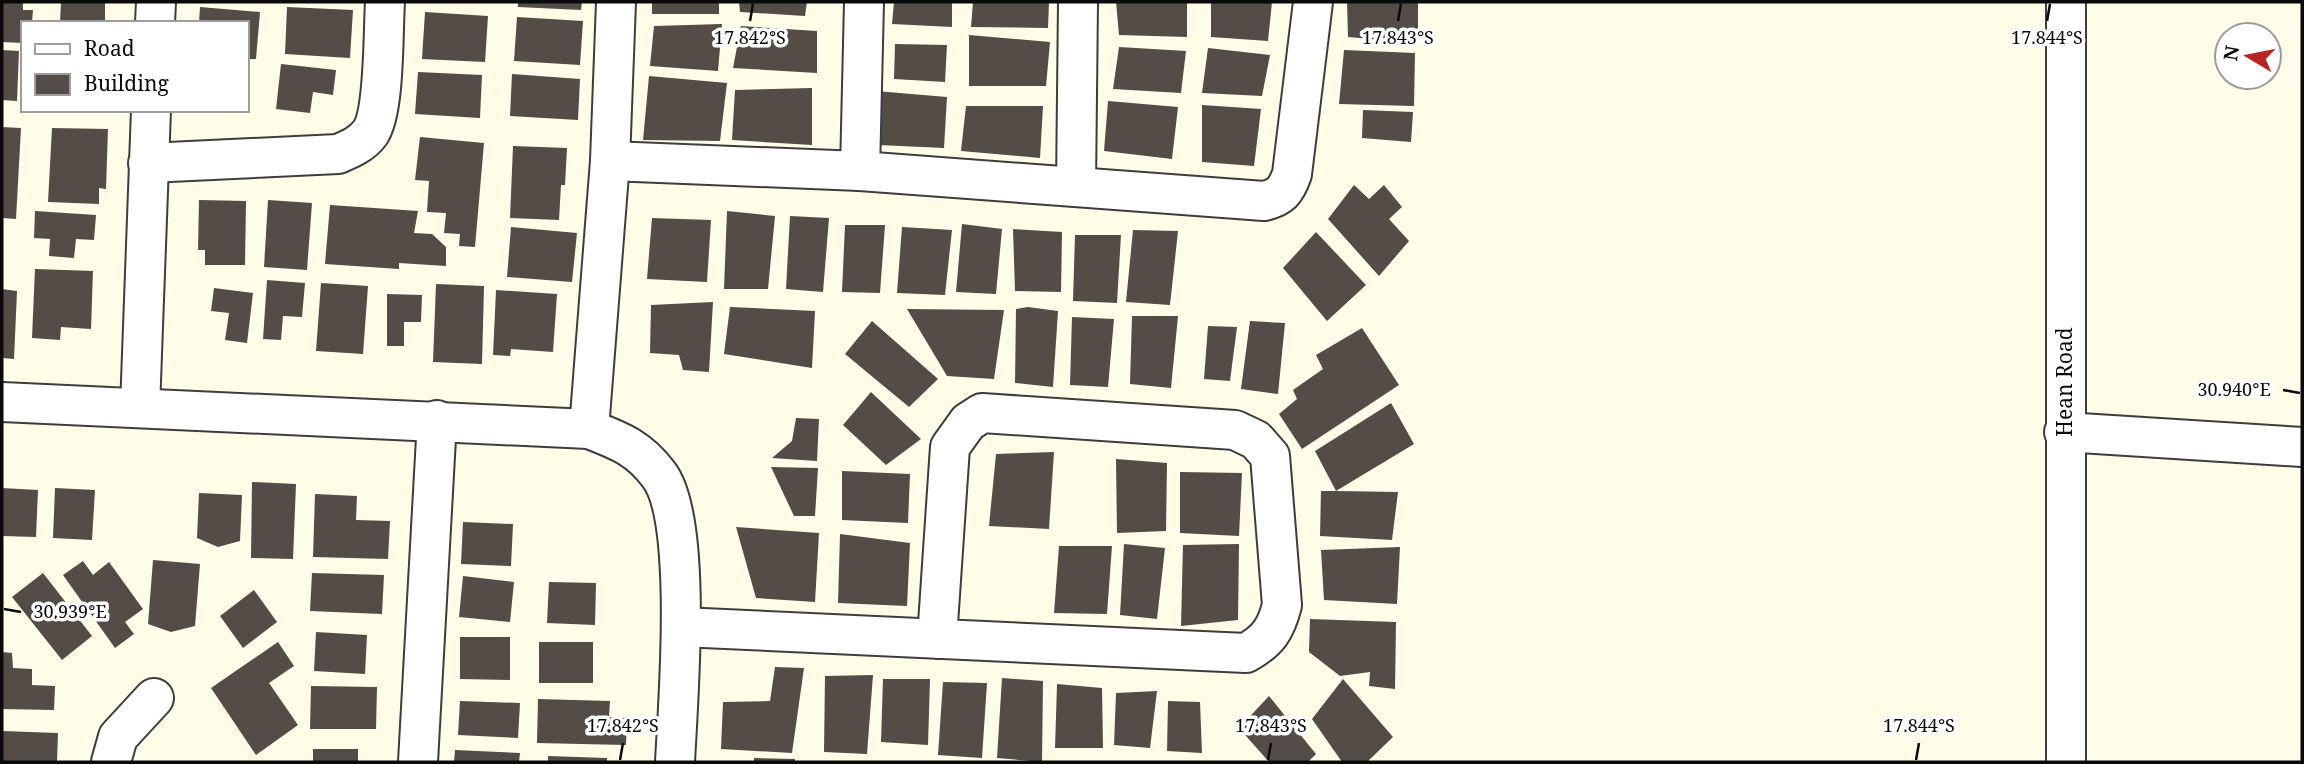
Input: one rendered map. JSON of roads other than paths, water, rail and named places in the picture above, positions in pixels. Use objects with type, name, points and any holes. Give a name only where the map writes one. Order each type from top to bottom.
[{"type":"street","points":[[155,21],[156,2]]},
{"type":"street","points":[[148,163],[338,155],[355,148],[371,132],[378,113],[385,2]]},
{"type":"street","points":[[589,429],[610,161],[616,2]]},
{"type":"street","points":[[860,171],[864,2]]},
{"type":"street","points":[[1076,187],[1078,2]]},
{"type":"street","points":[[610,161],[860,171],[1264,201],[1278,197],[1286,189],[1292,174],[1313,2]]},
{"type":"street","name":"Hean Road","points":[[2066,2],[2066,762]]},
{"type":"street","points":[[140,408],[151,112]]},
{"type":"street","points":[[2,402],[589,429],[633,446],[661,477],[676,521],[681,627],[675,762]]},
{"type":"street","points":[[681,627],[937,639],[1246,653],[1261,645],[1276,628],[1282,605],[1270,456],[1256,440],[1235,430],[982,413],[968,422],[950,447],[937,639]]},
{"type":"street","points":[[418,762],[437,420]]},
{"type":"street","points":[[2064,432],[2302,447]]},
{"type":"street","points":[[111,762],[118,737],[154,698]]}]
